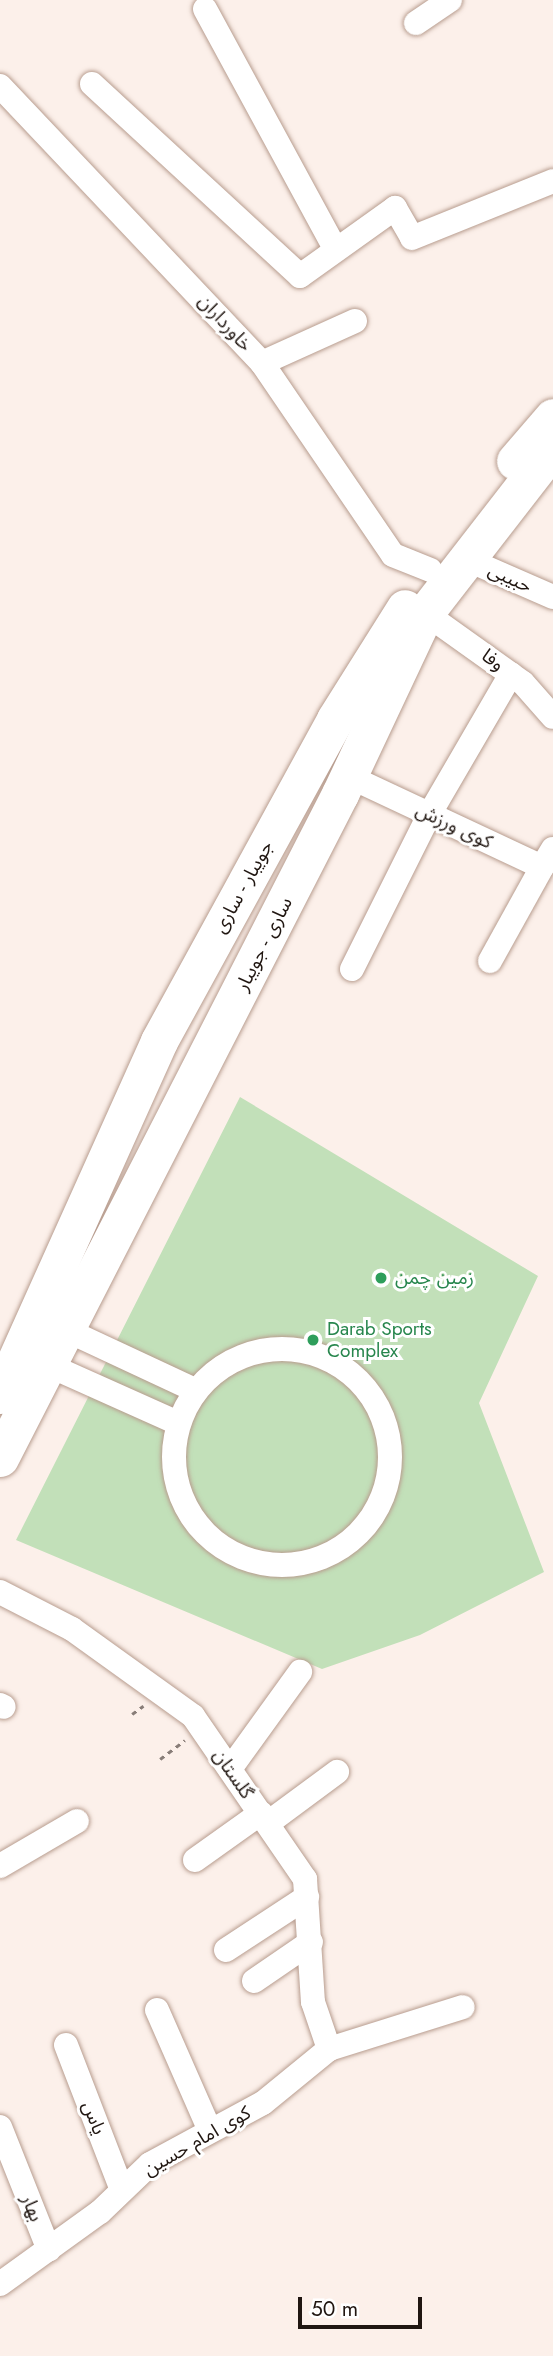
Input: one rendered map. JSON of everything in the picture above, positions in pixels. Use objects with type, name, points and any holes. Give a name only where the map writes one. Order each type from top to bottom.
[{"type":"highway","name":"جویبار - ساری","points":[[0,1395],[68,1237],[206,952],[335,719],[430,570],[553,417]]},
{"type":"highway","name":"ساری - جویبار","points":[[0,1458],[301,870],[425,613],[553,448]]},
{"type":"highway","points":[[206,952],[208,983],[234,977],[265,912],[301,870]]},
{"type":"highway","points":[[68,1237],[100,1203],[183,1037],[195,1032],[208,1054]]},
{"type":"street","points":[[416,23],[450,0]]},
{"type":"street","points":[[205,9],[336,250]]},
{"type":"street","points":[[92,84],[300,276],[395,208],[411,238],[553,181]]},
{"type":"street","name":"خاورداران","points":[[0,86],[262,363],[393,555],[430,570]]},
{"type":"street","points":[[262,363],[355,321]]},
{"type":"street","name":"حبیبی","points":[[466,559],[553,597]]},
{"type":"street","name":"وفا","points":[[425,613],[511,674],[553,717]]},
{"type":"street","points":[[352,970],[429,815],[511,674]]},
{"type":"street","name":"کوی ورزش","points":[[348,776],[429,815],[547,858]]},
{"type":"street","points":[[490,961],[547,858]]},
{"type":"street","points":[[64,1329],[195,1390]]},
{"type":"street","points":[[293,1348],[326,1357],[355,1377],[381,1415],[390,1472],[380,1505],[360,1534],[332,1555],[297,1566],[260,1565],[226,1551],[198,1527],[179,1496],[173,1459],[178,1423],[195,1390],[222,1365],[256,1351],[293,1348]]},
{"type":"street","points":[[46,1364],[178,1423]]},
{"type":"street","name":"گلستان","points":[[0,1592],[142,1676],[201,1727],[305,1879],[313,2002],[328,2049]]},
{"type":"street","points":[[230,1769],[300,1672]]},
{"type":"street","points":[[195,1860],[337,1772]]},
{"type":"street","points":[[0,1866],[77,1821]]},
{"type":"street","points":[[226,1950],[307,1897]]},
{"type":"street","points":[[254,1981],[311,1942]]},
{"type":"street","points":[[328,2049],[463,2007]]},
{"type":"street","points":[[157,2010],[210,2131]]},
{"type":"street","name":"یاس","points":[[66,2045],[122,2190]]},
{"type":"street","name":"کوی امام حسین","points":[[0,2284],[49,2250],[150,2164],[263,2104],[328,2049]]},
{"type":"street","name":"بهار","points":[[0,2127],[49,2250]]},
{"type":"path","points":[[160,1759],[201,1727]]},
{"type":"green space","name":"Darab Sports Complex","points":[[240,1097],[538,1276],[479,1403],[544,1572],[420,1635],[322,1669],[16,1540]]},
{"type":"place","name":"زمین چمن","points":[[381,1278]]},
{"type":"place","name":"Darab Sports Complex","points":[[313,1340]]}]
